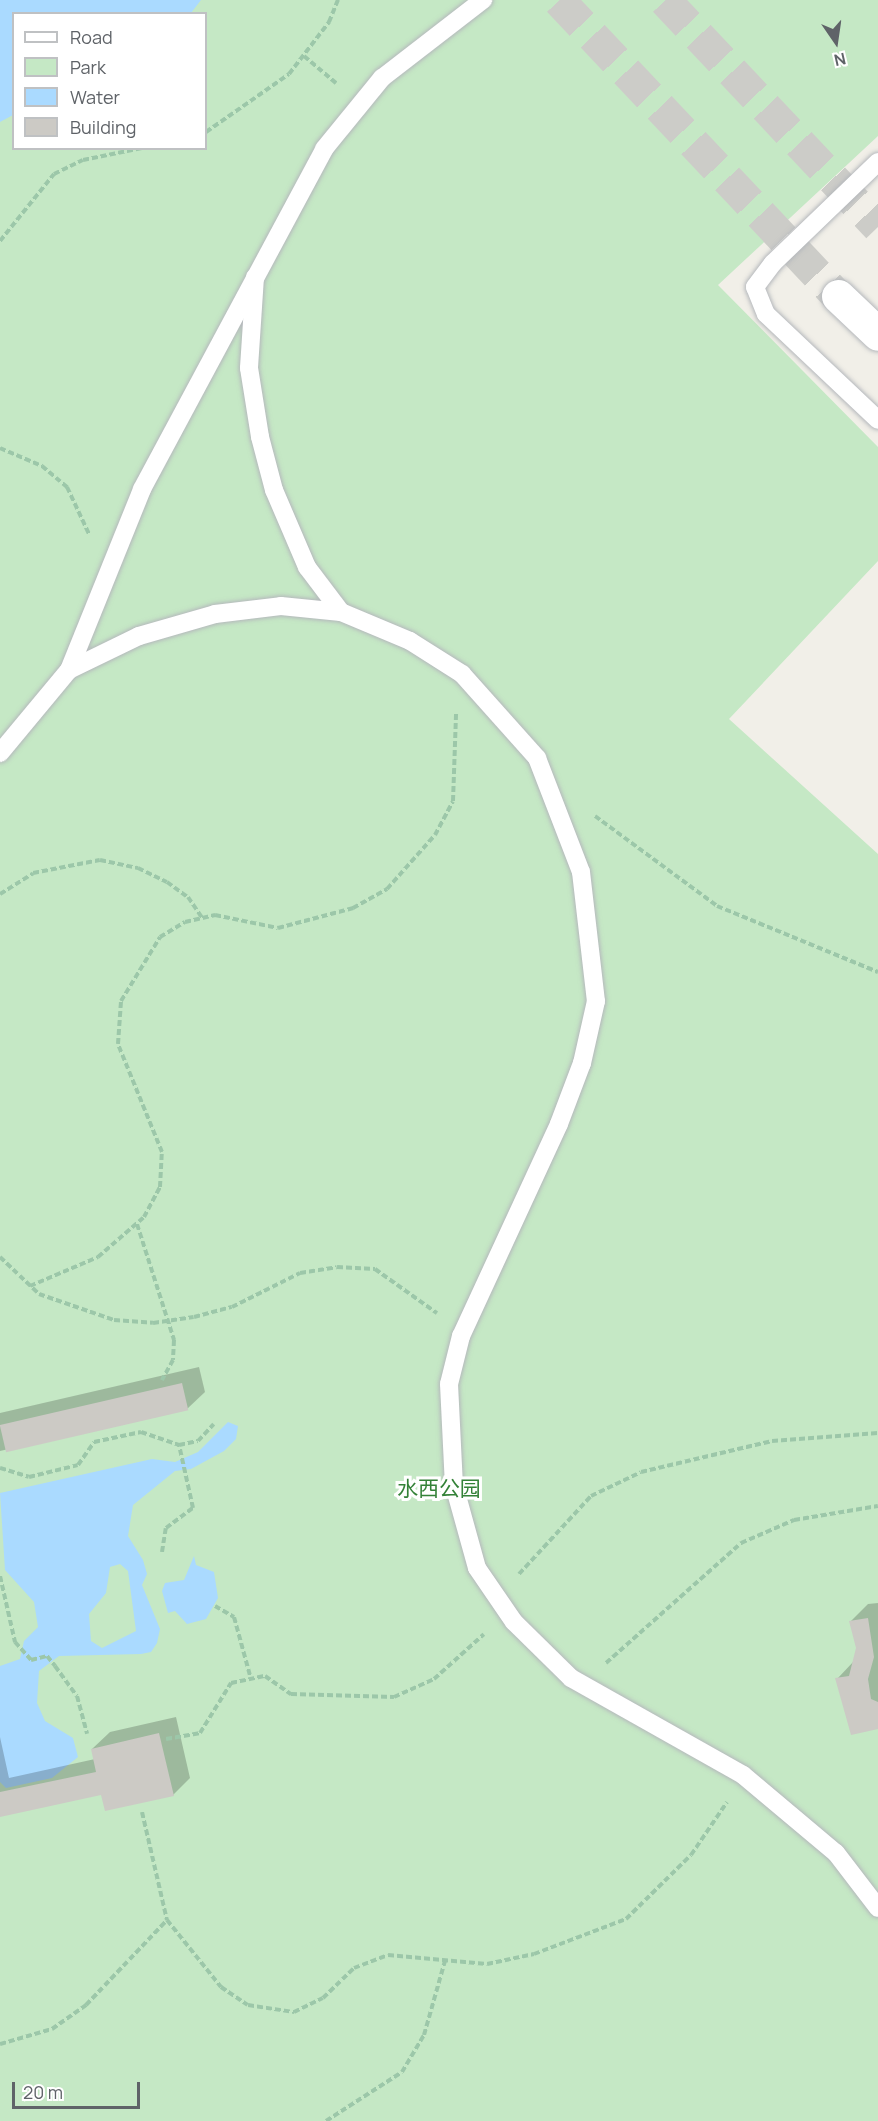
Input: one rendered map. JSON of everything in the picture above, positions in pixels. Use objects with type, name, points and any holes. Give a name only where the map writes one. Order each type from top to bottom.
[{"type":"main road","points":[[838,296],[878,334]]},
{"type":"lane","points":[[0,753],[69,670],[141,489],[255,269],[324,149],[360,103],[421,43],[483,0]]},
{"type":"lane","points":[[878,162],[772,263],[755,287],[766,314],[878,420]]},
{"type":"lane","points":[[255,269],[249,368],[260,437],[274,490],[307,567],[341,612]]},
{"type":"lane","points":[[69,670],[139,636],[215,614],[281,606],[341,612],[410,641],[448,665],[506,717],[546,778],[581,872],[596,1001],[582,1063],[560,1124],[461,1336],[449,1384],[453,1473],[477,1568],[493,1596],[507,1613],[583,1685],[743,1775],[836,1854],[878,1908]]},
{"type":"path","points":[[207,131],[254,102],[304,56],[338,0]]},
{"type":"path","points":[[304,56],[360,103]]},
{"type":"path","points":[[0,241],[54,174],[83,160],[132,150]]},
{"type":"path","points":[[0,448],[42,466],[67,487],[91,538],[112,562]]},
{"type":"path","points":[[30,1286],[98,1257],[137,1224],[160,1187],[162,1152],[118,1044],[121,1001],[160,937],[214,915],[278,928],[353,908],[387,889],[435,835],[453,801],[458,762],[448,665]]},
{"type":"path","points":[[546,778],[717,906],[878,972]]},
{"type":"path","points":[[0,894],[33,873],[100,860],[138,868],[167,882],[188,897],[202,918]]},
{"type":"path","points":[[137,1224],[169,1321],[173,1360],[162,1380]]},
{"type":"path","points":[[0,1257],[30,1286],[70,1309],[114,1320],[169,1321],[232,1307],[300,1273],[356,1268],[375,1269],[407,1289],[461,1336]]},
{"type":"path","points":[[0,1468],[29,1477],[78,1465],[94,1442],[141,1432],[179,1445],[198,1441],[214,1424]]},
{"type":"path","points":[[493,1596],[537,1559],[591,1496],[641,1472],[772,1441],[878,1432]]},
{"type":"path","points":[[162,1552],[166,1528],[193,1508],[179,1445]]},
{"type":"path","points":[[583,1685],[741,1543],[794,1520],[878,1506]]},
{"type":"path","points":[[0,1576],[20,1647],[31,1660],[47,1656],[55,1666],[78,1696],[87,1734]]},
{"type":"path","points":[[215,1606],[234,1617],[251,1679]]},
{"type":"path","points":[[166,1739],[200,1733],[231,1683],[265,1676],[291,1694],[394,1697],[434,1679],[507,1613]]},
{"type":"path","points":[[142,1812],[167,1920],[221,1987],[248,2005],[272,2011],[294,2012],[323,1998],[354,1968],[388,1955],[487,1964],[534,1954],[626,1919],[692,1856],[743,1775]]},
{"type":"path","points":[[0,2044],[52,2029],[86,2006],[167,1920]]},
{"type":"path","points":[[326,2121],[402,2072],[424,2035],[445,1961]]},
{"type":"green space","name":"水西公园","points":[[0,0],[878,0],[878,136],[718,285],[878,447],[878,561],[729,719],[878,854],[878,2121],[0,2121]]},
{"type":"water","points":[[0,0],[201,0],[192,12],[12,12],[12,116],[0,122]]},
{"type":"water","points":[[228,1422],[238,1426],[236,1439],[224,1451],[191,1469],[175,1471],[133,1505],[128,1536],[143,1560],[147,1574],[142,1585],[160,1629],[157,1643],[151,1652],[141,1654],[59,1656],[39,1671],[37,1703],[45,1721],[73,1738],[78,1757],[52,1778],[6,1788],[0,1782],[0,1666],[20,1659],[24,1641],[38,1627],[34,1602],[5,1570],[0,1493],[152,1459],[175,1462],[198,1452]],"holes":[[[120,1564],[128,1571],[136,1631],[102,1648],[91,1641],[89,1614],[106,1593],[110,1567]]]},
{"type":"water","points":[[194,1556],[196,1565],[214,1572],[218,1598],[206,1619],[187,1624],[175,1611],[168,1613],[162,1591],[165,1583],[184,1580]]},
{"type":"building","points":[[182,1383],[188,1410],[6,1452],[0,1425]]},
{"type":"building","points":[[868,1618],[874,1657],[868,1679],[871,1699],[878,1702],[878,1729],[851,1735],[835,1678],[849,1676],[856,1648],[849,1621]]},
{"type":"building","points":[[159,1733],[174,1796],[105,1811],[101,1795],[0,1817],[0,1792],[96,1772],[91,1749]]},
{"type":"tunnel","points":[[559,0],[838,296]]},
{"type":"tunnel","points":[[665,0],[878,226]]}]
